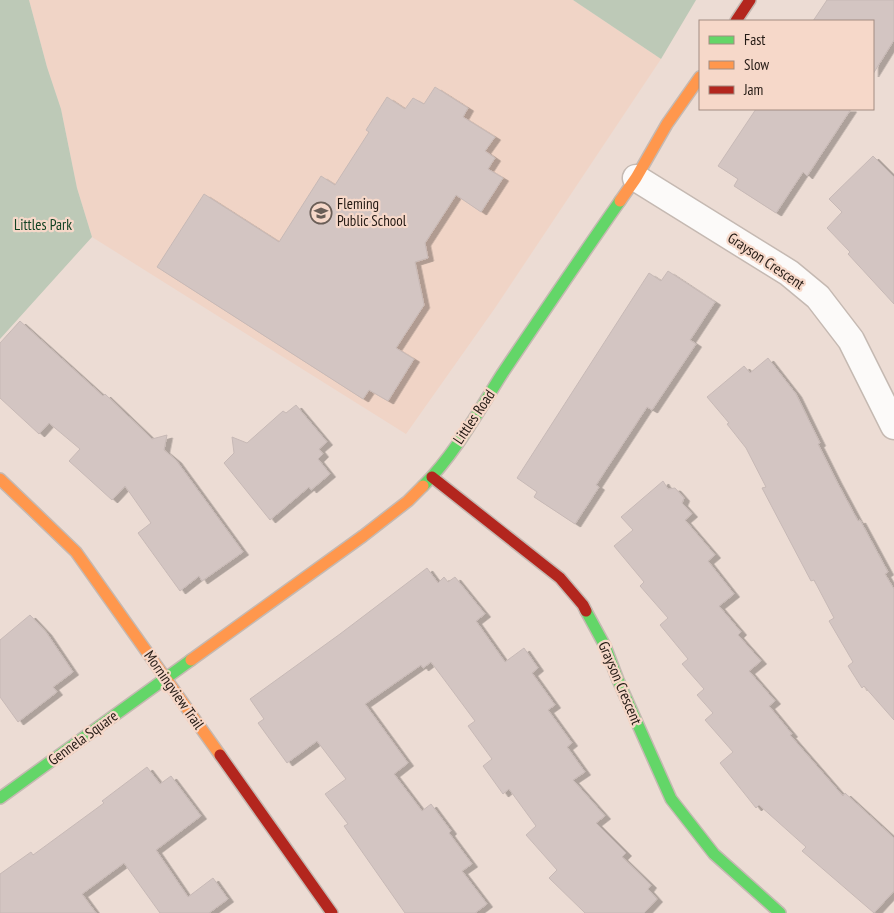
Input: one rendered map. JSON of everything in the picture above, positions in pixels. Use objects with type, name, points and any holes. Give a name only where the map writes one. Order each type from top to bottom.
[{"type":"street","points":[[737,20],[750,0]]},
{"type":"street","name":"Littles Road","points":[[166,678],[363,536],[408,501],[432,477],[636,178],[667,124],[699,78]]},
{"type":"street","name":"Grayson Crescent","points":[[636,178],[789,273],[818,297],[852,340],[894,426]]},
{"type":"street","name":"Grayson Crescent","points":[[432,477],[560,578],[583,605],[605,646],[618,680],[671,798],[714,854],[780,913]]},
{"type":"street","name":"Morningview Trail","points":[[0,479],[76,552],[332,913]]},
{"type":"street","name":"Gennela Square","points":[[0,798],[166,678]]},
{"type":"shaded area","name":"Fleming Public School","points":[[29,0],[573,0],[661,59],[495,308],[406,434],[92,237],[77,188],[61,109],[47,67]]},
{"type":"green space","name":"Littles Park","points":[[0,0],[29,0],[47,67],[61,109],[77,188],[92,237],[0,339]]},
{"type":"green space","points":[[573,0],[696,0],[661,59]]},
{"type":"building","points":[[827,0],[894,0],[894,40],[874,72],[874,20],[814,20]]},
{"type":"building","points":[[435,87],[468,108],[463,117],[495,137],[485,151],[495,158],[488,169],[503,178],[481,212],[456,195],[425,243],[428,258],[415,262],[424,305],[396,348],[414,359],[388,401],[369,390],[363,399],[157,267],[204,194],[279,242],[321,176],[335,185],[369,132],[366,130],[387,97],[405,109],[413,98],[424,104]]},
{"type":"building","points":[[755,110],[850,110],[807,176],[803,172],[776,213],[734,186],[738,179],[718,166]]},
{"type":"building","points":[[873,156],[894,177],[894,304],[827,228],[842,212],[829,199]]},
{"type":"building","points":[[668,271],[715,302],[690,340],[696,344],[652,410],[647,407],[596,485],[599,487],[575,524],[534,497],[537,492],[517,478],[649,273],[661,281]]},
{"type":"building","points":[[20,321],[103,396],[105,394],[152,439],[167,435],[164,450],[176,460],[243,552],[202,581],[199,576],[180,591],[138,533],[151,523],[125,486],[112,500],[69,461],[80,449],[49,423],[39,434],[0,398],[0,343]]},
{"type":"building","points":[[768,358],[796,394],[836,480],[888,572],[885,574],[894,589],[894,720],[864,686],[862,688],[848,666],[853,662],[829,621],[834,618],[814,580],[811,581],[762,488],[766,487],[746,448],[727,424],[729,423],[707,397],[744,366],[750,373]]},
{"type":"building","points":[[296,405],[327,442],[319,449],[323,454],[318,459],[330,474],[311,490],[309,487],[270,520],[224,463],[234,453],[232,437],[247,443],[283,411],[286,413]]},
{"type":"building","points":[[663,481],[668,489],[675,488],[684,498],[682,503],[692,514],[685,520],[715,555],[708,561],[734,594],[719,606],[741,632],[738,635],[761,661],[749,671],[775,701],[769,706],[792,734],[790,735],[843,796],[845,793],[894,838],[894,891],[874,913],[802,851],[806,847],[759,805],[756,808],[720,763],[733,752],[705,720],[713,713],[697,695],[704,689],[682,664],[688,659],[660,625],[668,618],[640,586],[644,582],[614,546],[633,530],[621,517]]},
{"type":"building","points":[[427,568],[438,583],[444,577],[448,582],[455,577],[485,614],[476,621],[505,662],[524,648],[538,668],[532,673],[555,705],[548,710],[572,743],[567,747],[585,772],[573,780],[605,816],[596,823],[626,853],[622,857],[651,885],[648,889],[657,899],[644,913],[585,913],[549,878],[557,870],[526,835],[536,826],[509,789],[503,794],[483,766],[492,759],[468,726],[475,721],[431,662],[423,668],[421,665],[365,704],[408,763],[394,774],[422,811],[431,804],[472,864],[462,871],[487,904],[475,913],[405,913],[344,826],[348,824],[325,794],[346,779],[317,741],[287,763],[258,723],[264,719],[250,699]]},
{"type":"building","points":[[30,615],[46,632],[73,672],[53,687],[57,692],[18,722],[0,697],[0,640]]},
{"type":"building","points":[[147,767],[160,784],[171,776],[201,816],[156,850],[188,897],[213,878],[228,899],[209,913],[160,913],[124,863],[82,894],[96,913],[0,913],[0,874],[31,852],[33,855],[104,803],[102,801]]},
{"type":"traffic: fast","points":[[423,486],[456,447],[502,374],[620,201]]},
{"type":"traffic: fast","points":[[586,611],[605,646],[618,680],[671,799],[714,854],[780,913]]},
{"type":"traffic: fast","points":[[0,798],[191,660]]},
{"type":"traffic: slow","points":[[620,201],[636,178],[667,124],[699,78]]},
{"type":"traffic: slow","points":[[0,479],[76,552],[220,755]]},
{"type":"traffic: slow","points":[[191,660],[363,536],[408,501],[423,486]]},
{"type":"traffic: jam","points":[[737,20],[750,0]]},
{"type":"traffic: jam","points":[[432,477],[560,578],[586,611]]},
{"type":"traffic: jam","points":[[220,755],[332,913]]},
{"type":"place","name":"Fleming Public School","points":[[321,213]]}]
